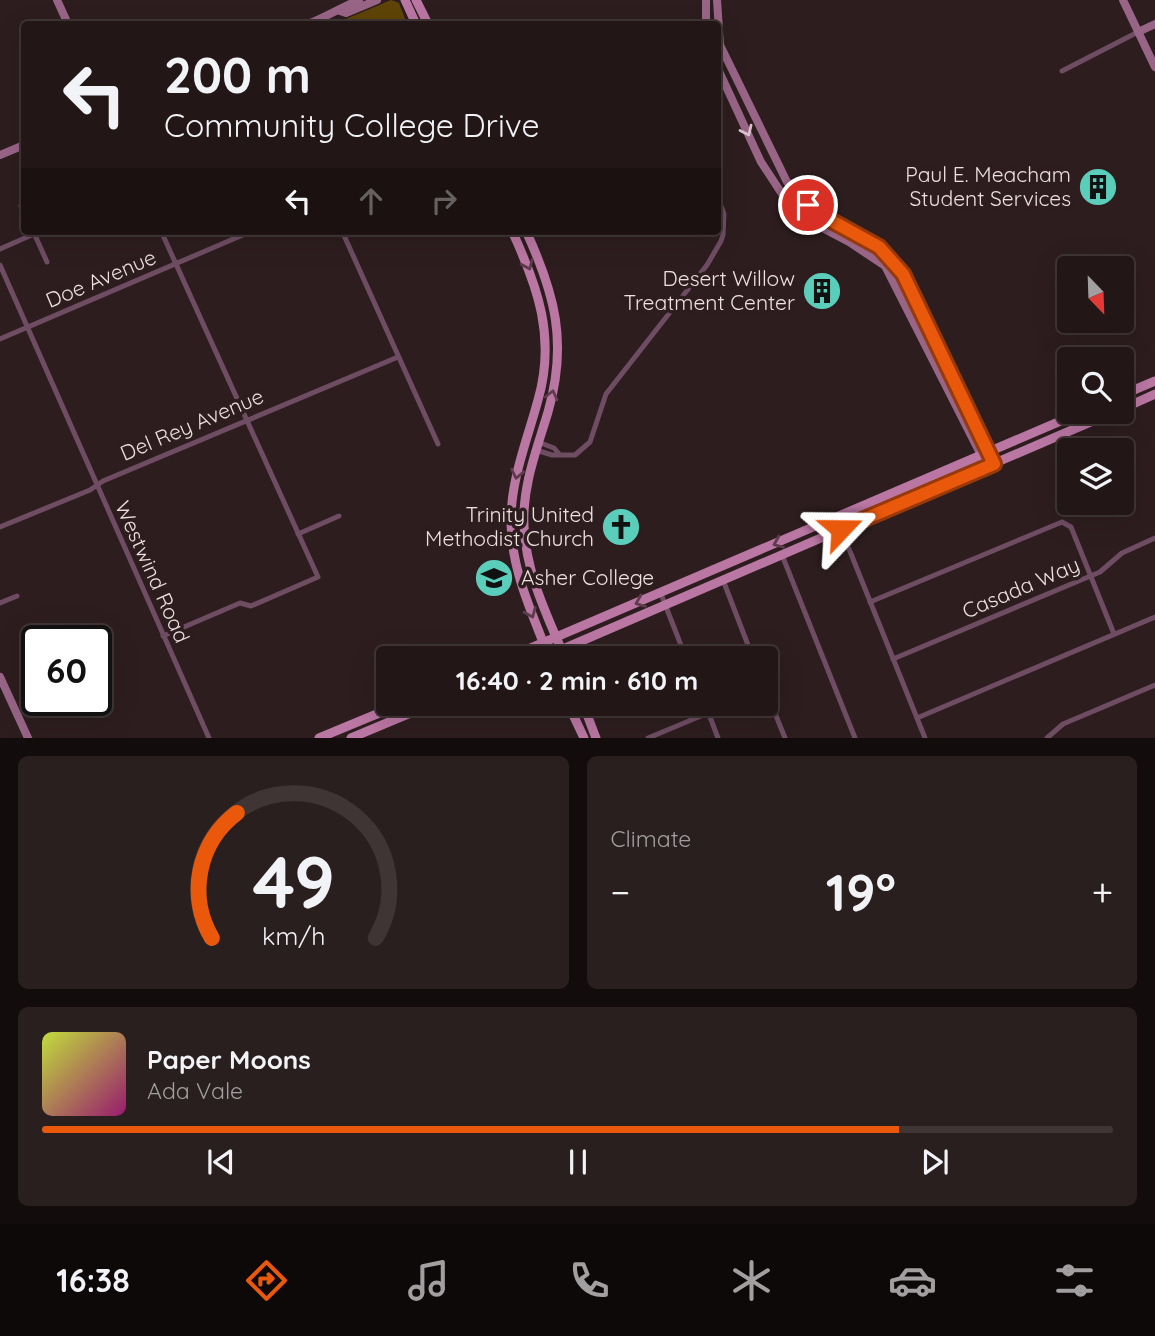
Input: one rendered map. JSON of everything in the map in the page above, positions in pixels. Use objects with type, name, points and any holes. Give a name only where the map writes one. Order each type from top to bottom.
[{"type":"main road","points":[[405,0],[415,21]]},
{"type":"main road","points":[[416,0],[426,21]]},
{"type":"main road","points":[[514,235],[532,274],[540,301],[545,334],[541,391],[514,483],[511,524],[520,583],[544,646]]},
{"type":"main road","points":[[528,235],[547,278],[552,299],[557,329],[557,360],[550,402],[535,451],[524,509],[526,550],[537,591],[560,646]]},
{"type":"main road","points":[[540,301],[552,299]]},
{"type":"main road","points":[[1134,390],[1155,381]]},
{"type":"main road","points":[[1134,404],[1155,394]]},
{"type":"main road","points":[[536,646],[1057,423]]},
{"type":"main road","points":[[580,646],[665,605],[1085,424]]},
{"type":"main road","points":[[529,431],[535,451]]},
{"type":"main road","points":[[525,443],[535,451]]},
{"type":"main road","points":[[705,588],[725,572],[728,564]]},
{"type":"main road","points":[[319,737],[376,714]]},
{"type":"main road","points":[[351,737],[403,716]]},
{"type":"main road","points":[[574,716],[584,737]]},
{"type":"main road","points":[[588,716],[596,737]]},
{"type":"main road","points":[[370,717],[374,728]]},
{"type":"street","points":[[57,0],[67,21]]},
{"type":"street","points":[[315,21],[359,0]]},
{"type":"street","points":[[340,11],[346,13],[377,0]]},
{"type":"street","points":[[706,0],[706,21]]},
{"type":"street","points":[[717,0],[718,21]]},
{"type":"street","points":[[1123,0],[1155,67]]},
{"type":"street","points":[[705,12],[717,13]]},
{"type":"street","points":[[1062,71],[1155,24]]},
{"type":"street","points":[[721,47],[787,182],[802,200],[830,220],[879,247],[903,274],[990,465]]},
{"type":"street","points":[[721,76],[761,162],[778,191],[809,221],[849,242],[885,266],[985,454]]},
{"type":"street","points":[[725,86],[737,82]]},
{"type":"street","points":[[0,155],[21,146]]},
{"type":"street","points":[[793,208],[802,200]]},
{"type":"street","points":[[535,451],[552,455],[575,455],[587,447],[593,437],[606,394],[710,260],[723,235],[724,214],[721,206]]},
{"type":"street","points":[[0,249],[27,235]]},
{"type":"street","points":[[34,235],[47,262]]},
{"type":"street","points":[[163,235],[318,577],[251,606],[240,603],[163,636]]},
{"type":"street","name":"Doe Avenue","points":[[0,339],[243,235]]},
{"type":"street","points":[[344,235],[438,444]]},
{"type":"street","name":"Westwind Road","points":[[0,265],[209,737]]},
{"type":"street","points":[[907,309],[918,304]]},
{"type":"street","name":"Del Rey Avenue","points":[[0,527],[398,357]]},
{"type":"street","points":[[298,534],[339,516]]},
{"type":"street","points":[[840,516],[841,529],[925,737]]},
{"type":"street","points":[[870,601],[1058,522],[1066,522],[1071,527],[1114,634]]},
{"type":"street","name":"Casada Way","points":[[893,659],[1091,576],[1104,569],[1122,552],[1155,538]]},
{"type":"street","points":[[782,555],[855,737]]},
{"type":"street","points":[[723,580],[748,646]]},
{"type":"street","points":[[661,594],[682,646]]},
{"type":"street","points":[[0,603],[17,596]]},
{"type":"street","points":[[917,718],[1155,617]]},
{"type":"street","points":[[0,677],[28,737]]},
{"type":"street","points":[[1047,737],[1063,724],[1155,685]]},
{"type":"street","points":[[648,737],[700,716]]},
{"type":"street","points":[[709,716],[718,737]]},
{"type":"street","points":[[776,716],[785,737]]},
{"type":"shaded area","points":[[391,0],[399,3],[406,21],[341,21]]},
{"type":"place","name":"Paul E. Meacham Student Services","points":[[1098,187]]},
{"type":"place","name":"Desert Willow Treatment Center","points":[[822,291]]},
{"type":"place","name":"Trinity United Methodist Church","points":[[621,527]]},
{"type":"place","name":"Asher College","points":[[494,578]]},
{"type":"route","points":[[808,205],[879,247],[903,274],[994,464],[841,529]]}]
